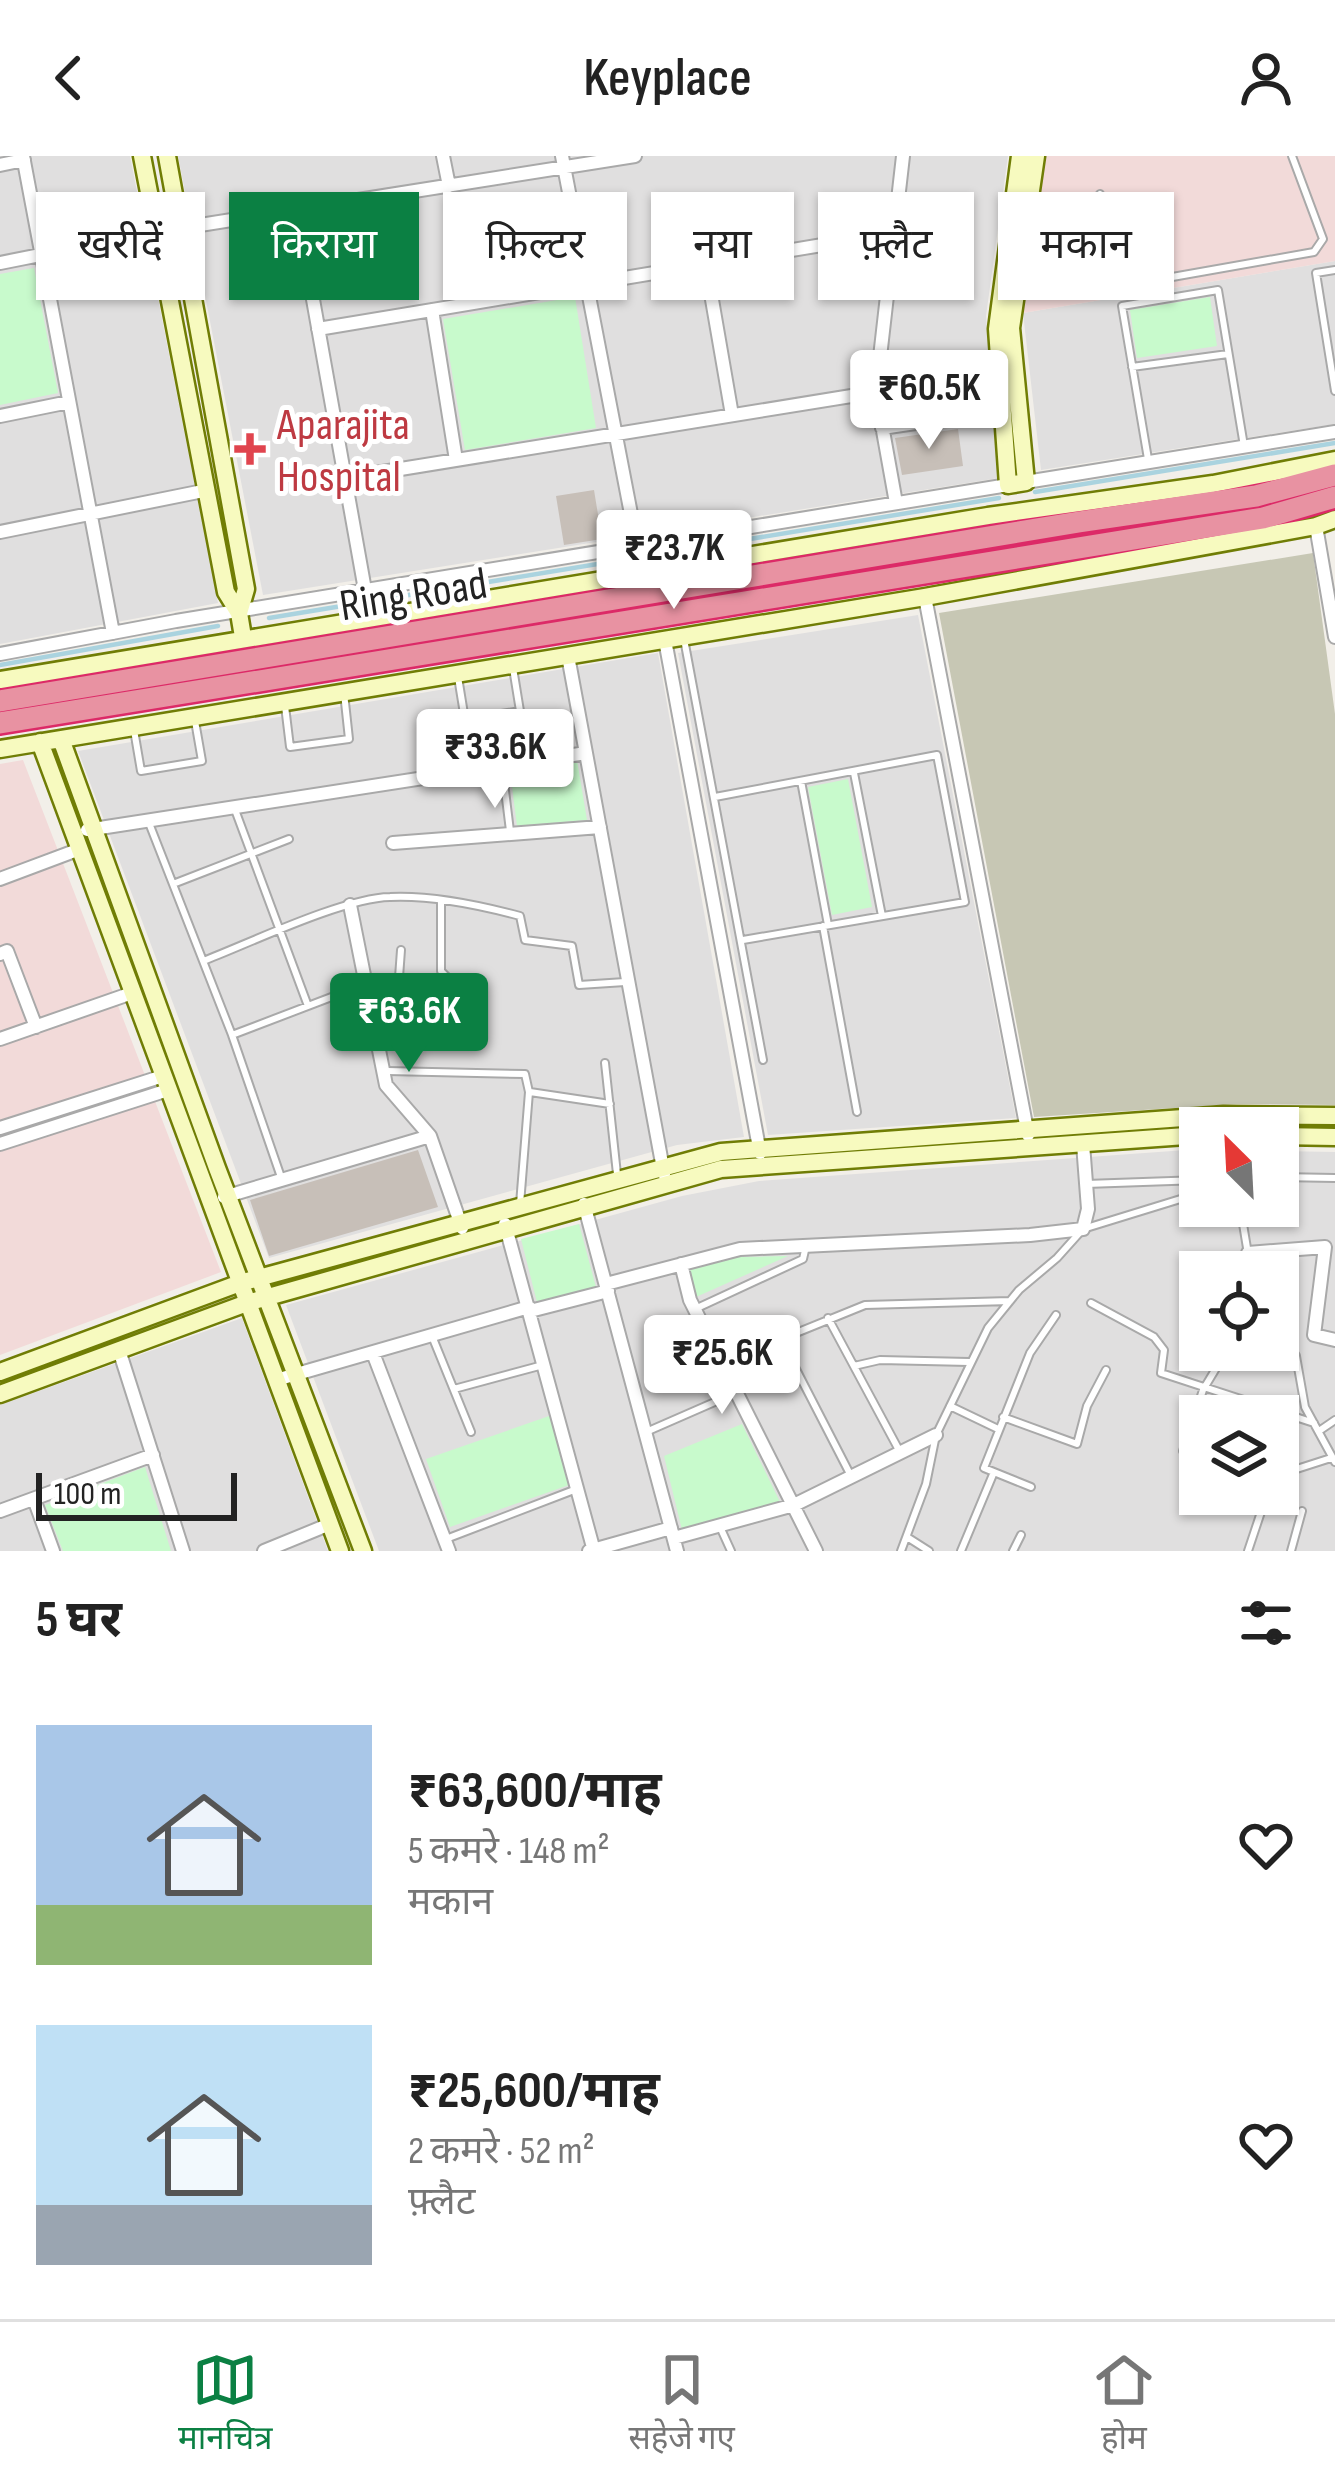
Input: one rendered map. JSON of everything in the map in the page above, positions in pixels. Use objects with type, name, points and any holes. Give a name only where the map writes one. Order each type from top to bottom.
[{"type":"highway","name":"Ring Road","points":[[0,701],[1256,496],[1335,475]]},
{"type":"highway","name":"Ring Road","points":[[0,723],[1263,518],[1335,497]]},
{"type":"street","points":[[142,156],[149,192]]},
{"type":"street","points":[[166,156],[174,192]]},
{"type":"street","points":[[443,156],[449,186]]},
{"type":"street","points":[[411,192],[563,162],[635,156]]},
{"type":"street","points":[[899,192],[903,156]]},
{"type":"street","points":[[1017,483],[1003,410],[997,329],[1020,156]]},
{"type":"street","points":[[1017,483],[1011,328],[1036,156]]},
{"type":"street","points":[[0,165],[23,158],[36,224]]},
{"type":"street","points":[[563,162],[569,192]]},
{"type":"street","points":[[0,263],[36,256]]},
{"type":"street","points":[[50,300],[112,633]]},
{"type":"street","points":[[170,300],[226,592],[239,614],[243,637]]},
{"type":"street","points":[[194,300],[246,589],[239,614]]},
{"type":"street","points":[[313,300],[365,590]]},
{"type":"street","points":[[318,329],[491,300]]},
{"type":"street","points":[[589,300],[637,545]]},
{"type":"street","points":[[712,300],[732,415]]},
{"type":"street","points":[[886,300],[876,392],[896,503]]},
{"type":"street","points":[[432,310],[456,460]]},
{"type":"street","points":[[345,478],[876,392]]},
{"type":"street","points":[[0,416],[69,402]]},
{"type":"street","points":[[882,428],[1003,410]]},
{"type":"street","points":[[0,653],[1335,432]]},
{"type":"street","points":[[0,680],[988,516],[1213,484],[1335,460]]},
{"type":"street","points":[[0,532],[208,490]]},
{"type":"street","points":[[0,749],[925,597],[1335,519]]},
{"type":"street","points":[[1316,526],[1335,637]]},
{"type":"street","points":[[925,597],[1028,1138]]},
{"type":"street","points":[[675,638],[760,1158]]},
{"type":"street","points":[[568,656],[664,1174]]},
{"type":"street","points":[[62,739],[363,1551]]},
{"type":"street","points":[[40,742],[340,1551]]},
{"type":"street","points":[[0,879],[93,829],[586,753]]},
{"type":"street","points":[[393,843],[600,827]]},
{"type":"street","points":[[350,905],[386,1085],[430,1136],[463,1231]]},
{"type":"street","points":[[0,954],[7,951],[36,1027]]},
{"type":"street","points":[[0,1040],[132,993]]},
{"type":"street","points":[[1,1134],[165,1083]]},
{"type":"street","points":[[504,1220],[520,1205],[582,1197],[618,1178],[721,1169],[760,1158],[1028,1138],[1224,1115],[1335,1117]]},
{"type":"street","points":[[209,1201],[430,1136]]},
{"type":"street","points":[[1028,1138],[1083,1144],[1179,1137]]},
{"type":"street","points":[[1299,1137],[1335,1138]]},
{"type":"street","points":[[276,1380],[740,1249],[1083,1229],[1088,1209],[1083,1144]]},
{"type":"street","points":[[0,1372],[240,1283],[463,1231],[664,1174]]},
{"type":"street","points":[[582,1197],[674,1539]]},
{"type":"street","points":[[504,1220],[592,1550],[674,1539],[794,1505],[936,1435]]},
{"type":"street","points":[[0,1394],[247,1303],[463,1231]]},
{"type":"street","points":[[1263,1251],[1325,1247],[1314,1335],[1335,1340]]},
{"type":"street","points":[[681,1264],[695,1309],[816,1551]]},
{"type":"street","points":[[119,1350],[183,1551]]},
{"type":"street","points":[[373,1353],[447,1545]]},
{"type":"street","points":[[0,1511],[153,1455]]},
{"type":"street","points":[[34,1499],[53,1551]]},
{"type":"street","points":[[264,1551],[330,1525]]},
{"type":"lane","points":[[1174,277],[1314,252],[1323,239],[1320,224],[1292,156]]},
{"type":"lane","points":[[1335,270],[1316,273],[1335,391]]},
{"type":"lane","points":[[1148,462],[1122,306],[1218,290],[1244,446]]},
{"type":"lane","points":[[1132,367],[1228,354]]},
{"type":"lane","points":[[675,638],[716,797],[763,1060]]},
{"type":"lane","points":[[458,674],[465,720],[520,711],[512,664]]},
{"type":"lane","points":[[285,702],[290,747],[350,739],[344,692]]},
{"type":"lane","points":[[134,727],[141,771],[202,760],[194,717]]},
{"type":"lane","points":[[716,797],[937,755],[965,902],[743,940]]},
{"type":"lane","points":[[502,766],[511,834]]},
{"type":"lane","points":[[854,771],[882,916]]},
{"type":"lane","points":[[801,781],[857,1112]]},
{"type":"lane","points":[[233,807],[308,1006]]},
{"type":"lane","points":[[148,820],[232,1035],[282,1180]]},
{"type":"lane","points":[[173,884],[289,839]]},
{"type":"lane","points":[[203,961],[350,905],[388,896],[520,916],[526,940],[572,946],[579,985],[628,982]]},
{"type":"lane","points":[[441,902],[441,971],[460,1010]]},
{"type":"lane","points":[[372,1017],[396,1018],[401,950]]},
{"type":"lane","points":[[232,1035],[365,984]]},
{"type":"lane","points":[[605,1063],[618,1178]]},
{"type":"lane","points":[[383,1071],[525,1074],[529,1092],[520,1205]]},
{"type":"lane","points":[[529,1092],[610,1104]]},
{"type":"lane","points":[[1299,1177],[1335,1178]]},
{"type":"lane","points":[[1086,1184],[1179,1181]]},
{"type":"lane","points":[[901,1551],[926,1484],[936,1435],[988,1328],[1083,1229],[1179,1199]]},
{"type":"lane","points":[[695,1309],[802,1259],[806,1246]]},
{"type":"lane","points":[[722,1363],[865,1305],[1010,1301]]},
{"type":"lane","points":[[1091,1303],[1154,1337],[1165,1350],[1161,1373],[1314,1423]]},
{"type":"lane","points":[[1031,1487],[984,1468],[1030,1353],[1057,1316]]},
{"type":"lane","points":[[828,1318],[901,1452]]},
{"type":"lane","points":[[432,1336],[471,1432]]},
{"type":"lane","points":[[780,1338],[852,1477]]},
{"type":"lane","points":[[854,1366],[880,1360],[971,1362]]},
{"type":"lane","points":[[454,1389],[544,1365]]},
{"type":"lane","points":[[1003,1417],[1077,1444],[1087,1406],[1106,1370]]},
{"type":"lane","points":[[1201,1395],[1214,1371]]},
{"type":"lane","points":[[1299,1371],[1305,1407],[1333,1460],[1299,1469]]},
{"type":"lane","points":[[645,1432],[736,1392]]},
{"type":"lane","points":[[950,1406],[998,1430]]},
{"type":"lane","points":[[1319,1431],[1335,1420]]},
{"type":"lane","points":[[961,1551],[994,1472]]},
{"type":"lane","points":[[447,1545],[578,1489]]},
{"type":"lane","points":[[1291,1551],[1302,1511]]},
{"type":"lane","points":[[1248,1551],[1260,1515]]},
{"type":"lane","points":[[720,1525],[731,1551]]},
{"type":"lane","points":[[1013,1551],[1021,1535]]},
{"type":"lane","points":[[907,1536],[929,1551]]},
{"type":"shaded area","points":[[0,156],[130,156],[137,192],[36,192],[36,300],[158,300],[218,603],[0,644]]},
{"type":"shaded area","points":[[178,156],[1008,156],[1003,192],[998,192],[986,316],[999,478],[263,595],[205,295],[205,192],[185,192]]},
{"type":"shaded area","points":[[1045,156],[1335,156],[1335,261],[1174,288],[1174,192],[1040,192]]},
{"type":"shaded area","points":[[1335,261],[1335,424],[1041,470],[1023,313],[1101,300],[1174,300],[1174,288]]},
{"type":"shaded area","points":[[1025,300],[1101,300],[1023,313]]},
{"type":"shaded area","points":[[1313,553],[1335,714],[1335,1105],[1237,1104],[1034,1117],[939,613]]},
{"type":"shaded area","points":[[918,615],[1016,1118],[768,1135],[678,653]]},
{"type":"shaded area","points":[[658,653],[744,1137],[677,1145],[269,1258],[78,751]]},
{"type":"shaded area","points":[[23,760],[221,1272],[0,1355],[0,764]]},
{"type":"shaded area","points":[[1179,1151],[1179,1227],[1299,1227],[1299,1151],[1335,1152],[1335,1551],[379,1551],[286,1305],[682,1196],[759,1181]]},
{"type":"shaded area","points":[[242,1318],[328,1551],[0,1551],[0,1405]]},
{"type":"green space","points":[[34,268],[36,300],[40,300],[58,393],[0,405],[0,274]]},
{"type":"green space","points":[[1210,297],[1217,346],[1137,358],[1130,310]]},
{"type":"green space","points":[[575,300],[596,428],[465,450],[443,319]]},
{"type":"green space","points":[[577,760],[587,820],[517,826],[510,771]]},
{"type":"green space","points":[[848,779],[872,907],[832,915],[808,787]]},
{"type":"green space","points":[[579,1224],[597,1291],[538,1306],[521,1239]]},
{"type":"green space","points":[[788,1256],[696,1297],[690,1268],[732,1257]]},
{"type":"green space","points":[[552,1415],[569,1485],[450,1527],[426,1459]]},
{"type":"green space","points":[[742,1424],[780,1502],[682,1530],[664,1456]]},
{"type":"green space","points":[[145,1467],[171,1551],[63,1551],[45,1505]]},
{"type":"building","points":[[958,429],[963,466],[902,475],[895,438]]},
{"type":"building","points":[[594,490],[602,539],[564,545],[556,496]]},
{"type":"building","points":[[418,1150],[438,1207],[269,1256],[250,1200]]},
{"type":"waterway","points":[[1035,492],[1335,443]]},
{"type":"waterway","points":[[269,618],[999,498]]},
{"type":"waterway","points":[[0,665],[218,626]]},
{"type":"place","name":"Aparajita Hospital","points":[[250,449]]}]
